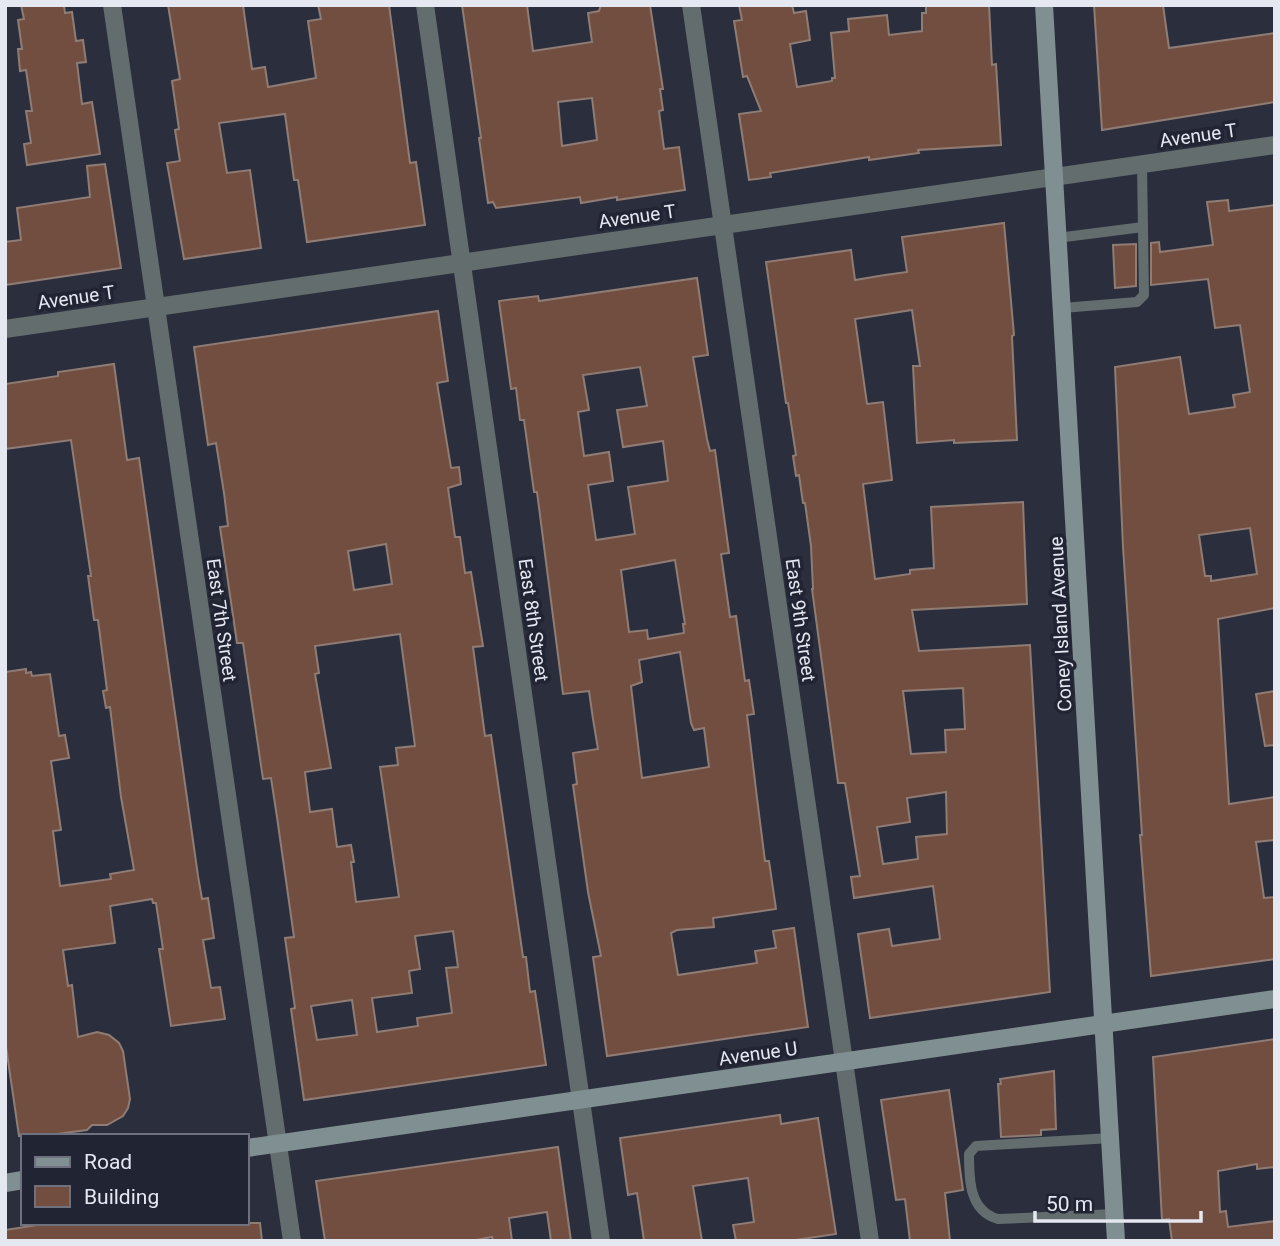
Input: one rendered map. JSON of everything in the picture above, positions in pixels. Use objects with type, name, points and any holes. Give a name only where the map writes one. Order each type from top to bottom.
[{"type":"main road","name":"Coney Island Avenue","points":[[1044,5],[1116,1241]]},
{"type":"main road","name":"Avenue U","points":[[248,1148],[1275,999]]},
{"type":"street","name":"East 7th Street","points":[[112,5],[292,1241]]},
{"type":"street","name":"East 8th Street","points":[[425,5],[601,1241]]},
{"type":"street","name":"East 9th Street","points":[[691,5],[870,1241]]},
{"type":"street","name":"Avenue T","points":[[5,329],[1275,145]]},
{"type":"lane","points":[[1062,308],[1137,302],[1144,295],[1142,164]]},
{"type":"lane","points":[[1057,238],[1143,227]]},
{"type":"lane","points":[[1111,1138],[976,1146],[969,1154],[969,1168],[973,1196],[979,1208],[988,1216],[998,1219],[1115,1214]]},
{"type":"building","points":[[21,5],[64,5],[65,13],[72,12],[76,41],[83,40],[86,62],[77,63],[82,104],[92,102],[100,154],[27,165],[24,144],[31,143],[26,111],[32,111],[26,70],[20,71],[18,49],[22,49],[18,20],[24,19]]},
{"type":"building","points":[[168,5],[243,5],[252,69],[265,67],[268,87],[316,78],[308,21],[321,19],[318,5],[389,5],[410,163],[416,162],[425,225],[307,242],[298,180],[294,180],[285,114],[219,123],[227,173],[250,170],[261,248],[184,259],[167,163],[180,161],[175,130],[179,129],[172,81],[180,79]]},
{"type":"building","points":[[462,5],[527,5],[533,51],[592,42],[588,13],[599,11],[601,5],[650,5],[663,89],[660,89],[663,110],[659,111],[664,149],[679,147],[685,190],[617,200],[617,197],[581,203],[580,197],[496,208],[493,202],[488,203]],"holes":[[[592,98],[597,140],[562,146],[558,102]]]},
{"type":"building","points":[[739,5],[792,5],[794,13],[806,11],[810,40],[790,44],[797,87],[832,81],[832,78],[835,78],[831,33],[849,31],[848,19],[887,15],[889,35],[922,31],[922,13],[926,13],[926,5],[989,5],[992,65],[996,64],[1001,145],[918,150],[919,153],[869,160],[869,157],[770,173],[771,177],[749,180],[739,114],[761,111],[747,76],[743,77],[734,21],[742,20]]},
{"type":"building","points":[[1094,5],[1163,5],[1169,48],[1275,33],[1275,102],[1102,130]]},
{"type":"building","points":[[105,164],[121,268],[5,285],[5,242],[21,240],[17,208],[90,197],[87,166]]},
{"type":"building","points":[[1228,200],[1229,211],[1275,205],[1275,608],[1218,619],[1229,804],[1275,797],[1275,840],[1256,842],[1264,898],[1275,897],[1275,959],[1151,976],[1140,835],[1115,367],[1180,357],[1189,414],[1235,407],[1233,395],[1250,392],[1240,325],[1215,328],[1208,279],[1151,285],[1151,243],[1159,242],[1160,252],[1213,245],[1207,202]],"holes":[[[1250,528],[1257,574],[1211,581],[1211,576],[1205,576],[1199,535]]]},
{"type":"building","points":[[1004,223],[1014,335],[1017,440],[917,443],[913,366],[920,366],[912,310],[855,319],[867,404],[883,402],[892,480],[863,484],[875,579],[910,574],[910,570],[934,568],[931,507],[1023,502],[1027,604],[912,610],[919,651],[1030,645],[1050,992],[870,1018],[858,934],[889,929],[892,946],[940,939],[933,886],[854,898],[851,877],[860,876],[845,783],[838,783],[812,589],[811,546],[799,475],[796,476],[793,456],[796,455],[766,262],[851,250],[855,280],[907,272],[902,237]],"holes":[[[963,688],[965,729],[945,730],[946,752],[911,754],[903,691]],[[946,792],[947,834],[916,837],[918,859],[883,864],[877,827],[910,822],[907,798]]]},
{"type":"building","points":[[1136,244],[1136,286],[1115,288],[1113,245]]},
{"type":"building","points":[[697,278],[708,355],[693,357],[707,439],[710,451],[715,450],[729,553],[721,554],[730,617],[736,616],[745,681],[749,680],[754,714],[747,715],[765,861],[769,861],[776,909],[713,918],[714,927],[677,930],[671,933],[678,975],[757,963],[755,951],[776,948],[773,931],[794,928],[808,1027],[607,1056],[593,957],[601,956],[588,892],[573,785],[577,784],[573,753],[598,749],[589,691],[563,694],[537,492],[534,492],[524,420],[520,420],[516,388],[511,389],[499,301],[538,296],[539,301]],"holes":[[[640,367],[647,406],[617,410],[623,447],[663,441],[668,481],[628,487],[635,534],[596,540],[588,485],[613,481],[609,452],[584,456],[578,412],[589,410],[583,375]],[[675,560],[684,633],[648,639],[647,630],[629,632],[621,570]],[[680,652],[691,723],[694,730],[704,728],[709,767],[642,778],[631,686],[642,682],[639,660]]]},
{"type":"building","points":[[438,311],[448,381],[437,383],[451,468],[459,467],[461,484],[448,488],[455,537],[460,537],[465,573],[471,572],[483,646],[473,647],[485,736],[491,735],[523,957],[526,957],[530,992],[535,991],[546,1065],[304,1100],[291,1009],[295,1008],[285,938],[294,937],[277,817],[271,778],[263,779],[243,643],[237,643],[220,527],[228,526],[224,493],[216,443],[208,445],[194,347]],"holes":[[[386,544],[392,584],[354,590],[348,551]],[[400,634],[415,746],[396,748],[398,765],[380,767],[399,897],[356,902],[351,845],[337,847],[332,809],[310,812],[305,772],[331,768],[315,674],[319,673],[315,646]],[[453,931],[458,967],[446,968],[452,1013],[417,1018],[418,1026],[377,1032],[372,998],[412,993],[409,971],[420,969],[415,936]],[[352,1000],[357,1035],[317,1040],[311,1006]]]},
{"type":"building","points":[[114,364],[127,460],[139,458],[198,876],[202,899],[208,898],[214,938],[203,940],[211,988],[220,987],[225,1019],[171,1026],[159,949],[163,949],[156,903],[153,903],[152,899],[110,906],[115,943],[63,950],[68,986],[72,985],[78,1037],[97,1032],[109,1035],[119,1043],[123,1051],[130,1099],[128,1108],[123,1116],[107,1125],[92,1125],[87,1130],[57,1134],[19,1136],[5,1040],[5,672],[26,669],[26,673],[31,672],[32,676],[50,674],[59,736],[65,735],[69,758],[51,761],[61,830],[53,831],[60,886],[111,879],[110,874],[134,870],[121,797],[110,707],[106,708],[103,691],[107,690],[98,620],[94,620],[88,576],[91,576],[71,440],[5,449],[5,384],[58,376],[58,372]]},
{"type":"building","points":[[1275,691],[1275,745],[1265,746],[1256,694]]},
{"type":"building","points":[[1275,1039],[1275,1167],[1257,1169],[1257,1164],[1218,1171],[1220,1212],[1226,1211],[1228,1227],[1275,1221],[1275,1241],[1172,1241],[1169,1219],[1162,1220],[1153,1057]]},
{"type":"building","points":[[1054,1071],[1056,1129],[1041,1130],[1041,1135],[1001,1137],[1000,1079]]},
{"type":"building","points":[[949,1090],[963,1190],[945,1193],[950,1241],[910,1241],[905,1199],[896,1200],[881,1100]]},
{"type":"building","points":[[780,1115],[781,1124],[818,1118],[836,1234],[789,1241],[736,1241],[733,1225],[754,1222],[748,1178],[693,1186],[702,1241],[644,1241],[637,1193],[628,1195],[620,1138]]},
{"type":"building","points":[[558,1147],[571,1241],[551,1241],[547,1212],[509,1218],[512,1241],[493,1241],[492,1237],[471,1241],[325,1241],[316,1181]]},
{"type":"building","points":[[260,1223],[262,1241],[5,1241],[5,1230],[37,1225]]}]
